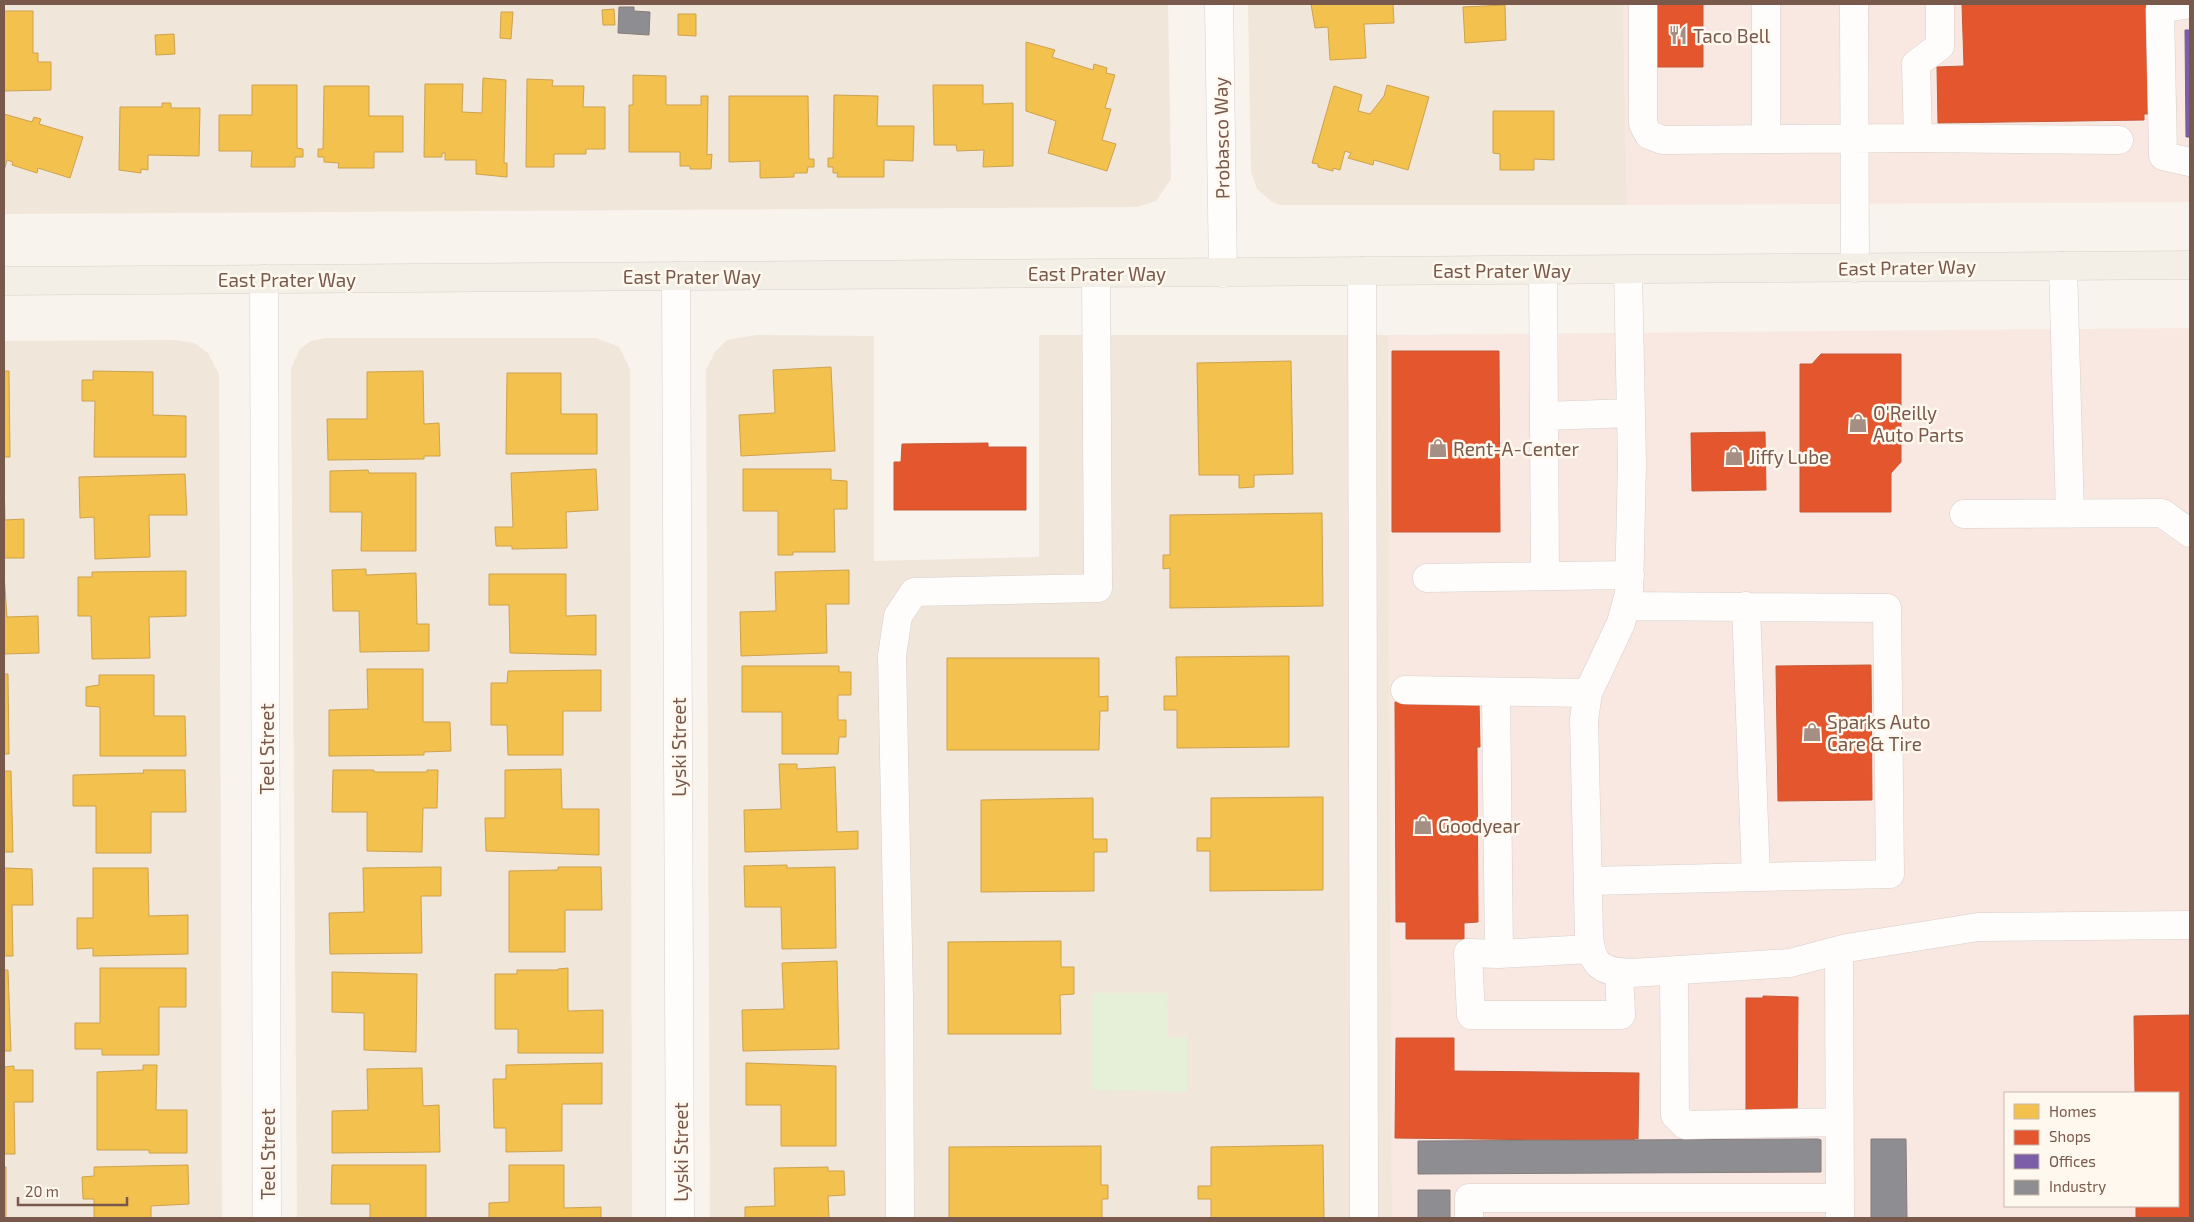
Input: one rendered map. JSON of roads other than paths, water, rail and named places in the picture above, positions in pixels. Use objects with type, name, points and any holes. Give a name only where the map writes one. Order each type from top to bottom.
[{"type":"main road","name":"East Prater Way","points":[[4,281],[2190,265]]},
{"type":"street","name":"Probasco Way","points":[[1218,4],[1223,272]]},
{"type":"street","points":[[1643,4],[1643,124],[1649,135],[1663,140],[1918,138],[2119,140]]},
{"type":"street","points":[[1766,4],[1766,139]]},
{"type":"street","points":[[1854,4],[1855,268]]},
{"type":"street","points":[[1918,138],[1916,64],[1940,46],[1940,4]]},
{"type":"street","points":[[2190,4],[2160,9],[2163,156],[2190,162]]},
{"type":"street","points":[[2063,266],[2070,514]]},
{"type":"street","points":[[1543,270],[1545,576]]},
{"type":"street","points":[[1628,270],[1631,413],[1630,575],[1626,606],[1610,650],[1588,693],[1584,737],[1590,949],[1593,959],[1600,966],[1619,973],[1674,971],[1790,963],[1839,950],[1978,928],[2190,925]]},
{"type":"street","points":[[1362,271],[1364,1218]]},
{"type":"street","points":[[900,1218],[892,656],[898,616],[914,592],[1098,588],[1096,274]]},
{"type":"street","name":"Lyski Street","points":[[676,276],[680,1218]]},
{"type":"street","name":"Teel Street","points":[[264,279],[268,1218]]},
{"type":"street","points":[[1544,416],[1631,413]]},
{"type":"street","points":[[1964,514],[2162,512],[2190,533]]},
{"type":"street","points":[[1427,578],[1630,575]]},
{"type":"street","points":[[1589,881],[1890,874],[1887,608],[1626,606]]},
{"type":"street","points":[[1746,606],[1756,877]]},
{"type":"street","points":[[1404,690],[1588,693]]},
{"type":"street","points":[[1496,692],[1499,954]]},
{"type":"street","points":[[1590,949],[1499,954],[1468,953],[1471,1015],[1621,1015],[1619,973]]},
{"type":"street","points":[[1469,1218],[1469,1198],[1590,1208],[1840,1208],[1839,950]]},
{"type":"street","points":[[1674,971],[1675,1115],[1685,1125],[1839,1122]]},
{"type":"place","name":"Taco Bell","points":[[1678,35]]},
{"type":"place","name":"O'Reilly Auto Parts","points":[[1858,423]]},
{"type":"place","name":"Rent-A-Center","points":[[1438,448]]},
{"type":"place","name":"Jiffy Lube","points":[[1734,456]]},
{"type":"place","name":"Sparks Auto Care & Tire","points":[[1812,732]]},
{"type":"place","name":"Goodyear","points":[[1423,825]]}]
